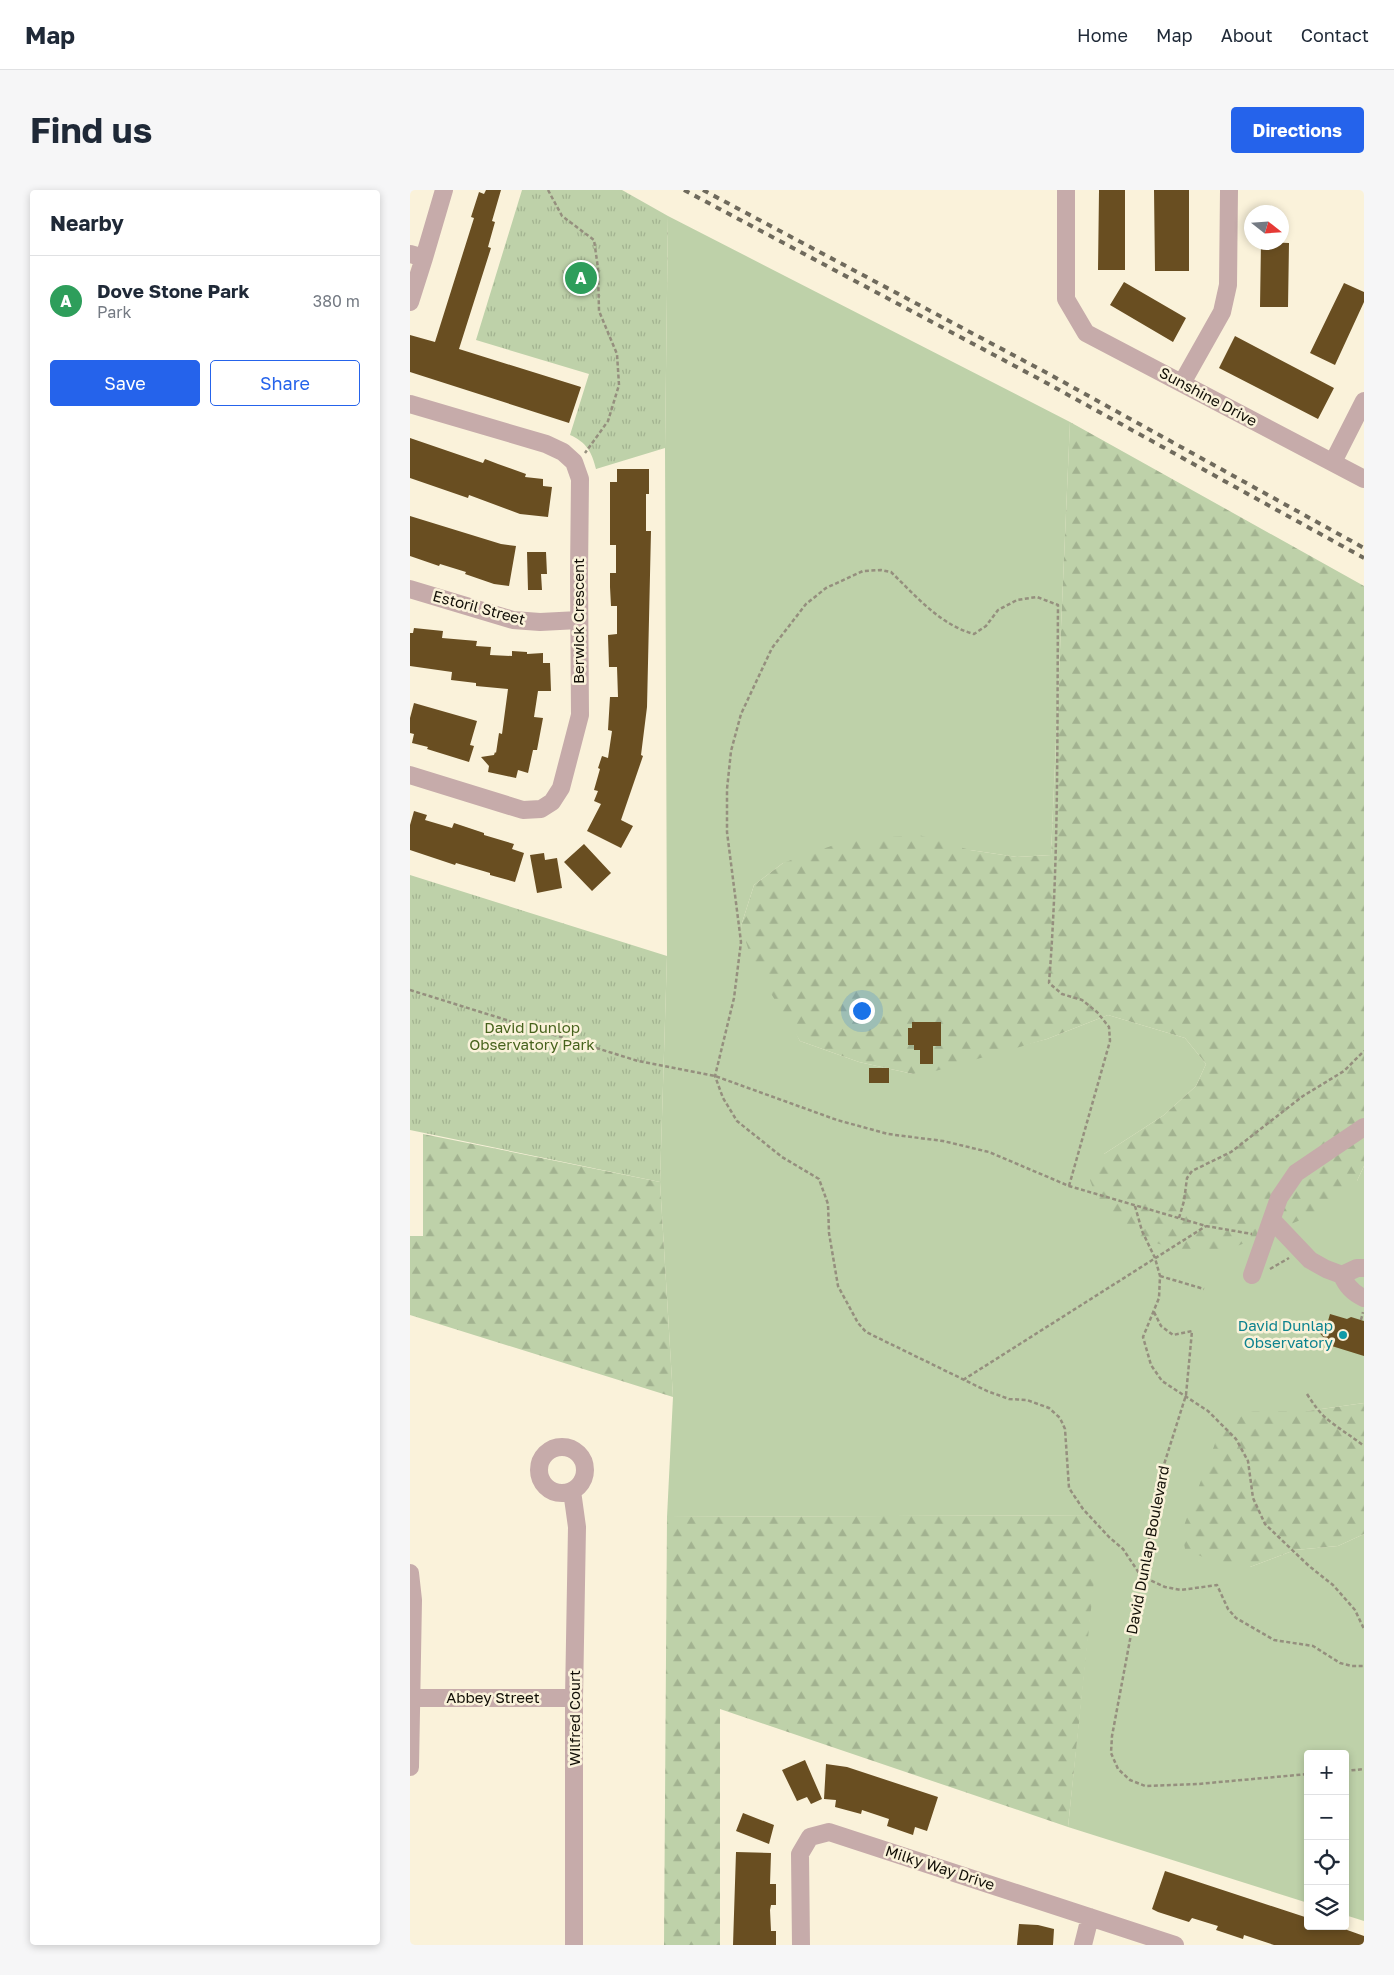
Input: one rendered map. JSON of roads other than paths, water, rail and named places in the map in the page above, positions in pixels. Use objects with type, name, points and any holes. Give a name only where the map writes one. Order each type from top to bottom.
[{"type":"street","points":[[410,302],[417,256],[444,190]]},
{"type":"street","name":"Sunshine Drive","points":[[1066,190],[1066,299],[1086,333],[1364,480]]},
{"type":"street","points":[[1182,383],[1222,312],[1228,285],[1229,190]]},
{"type":"street","points":[[1333,462],[1364,401]]},
{"type":"street","name":"Berwick Crescent","points":[[410,404],[546,444],[563,452],[574,462],[580,479],[580,715],[561,788],[552,802],[541,809],[523,810],[410,775]]},
{"type":"street","name":"Estoril Street","points":[[410,589],[513,620],[540,622],[579,620]]},
{"type":"street","points":[[1258,1274],[1269,1228],[1280,1198],[1296,1173],[1364,1127]]},
{"type":"street","points":[[1269,1228],[1301,1251],[1310,1260],[1326,1269],[1342,1275],[1357,1268],[1364,1268]]},
{"type":"street","points":[[1342,1275],[1345,1284],[1364,1298]]},
{"type":"street","name":"Wilfred Court","points":[[572,1491],[577,1527],[574,1698],[574,1945]]},
{"type":"street","points":[[410,1573],[413,1600],[410,1767]]},
{"type":"street","name":"Abbey Street","points":[[411,1698],[574,1698]]},
{"type":"street","name":"Milky Way Drive","points":[[801,1945],[800,1854],[810,1837],[830,1832],[1176,1945]]},
{"type":"street","points":[[1083,1945],[1090,1917]]},
{"type":"railway","points":[[684,190],[1043,381],[1364,558]]},
{"type":"railway","points":[[703,190],[1047,373],[1364,548]]},
{"type":"place","name":"Dove Stone Park","points":[[581,278]]},
{"type":"place","name":"David Dunlap Observatory","points":[[1343,1335]]},
{"type":"park label","name":"David Dunlop Observatory Park","points":[[532,1036]]}]
